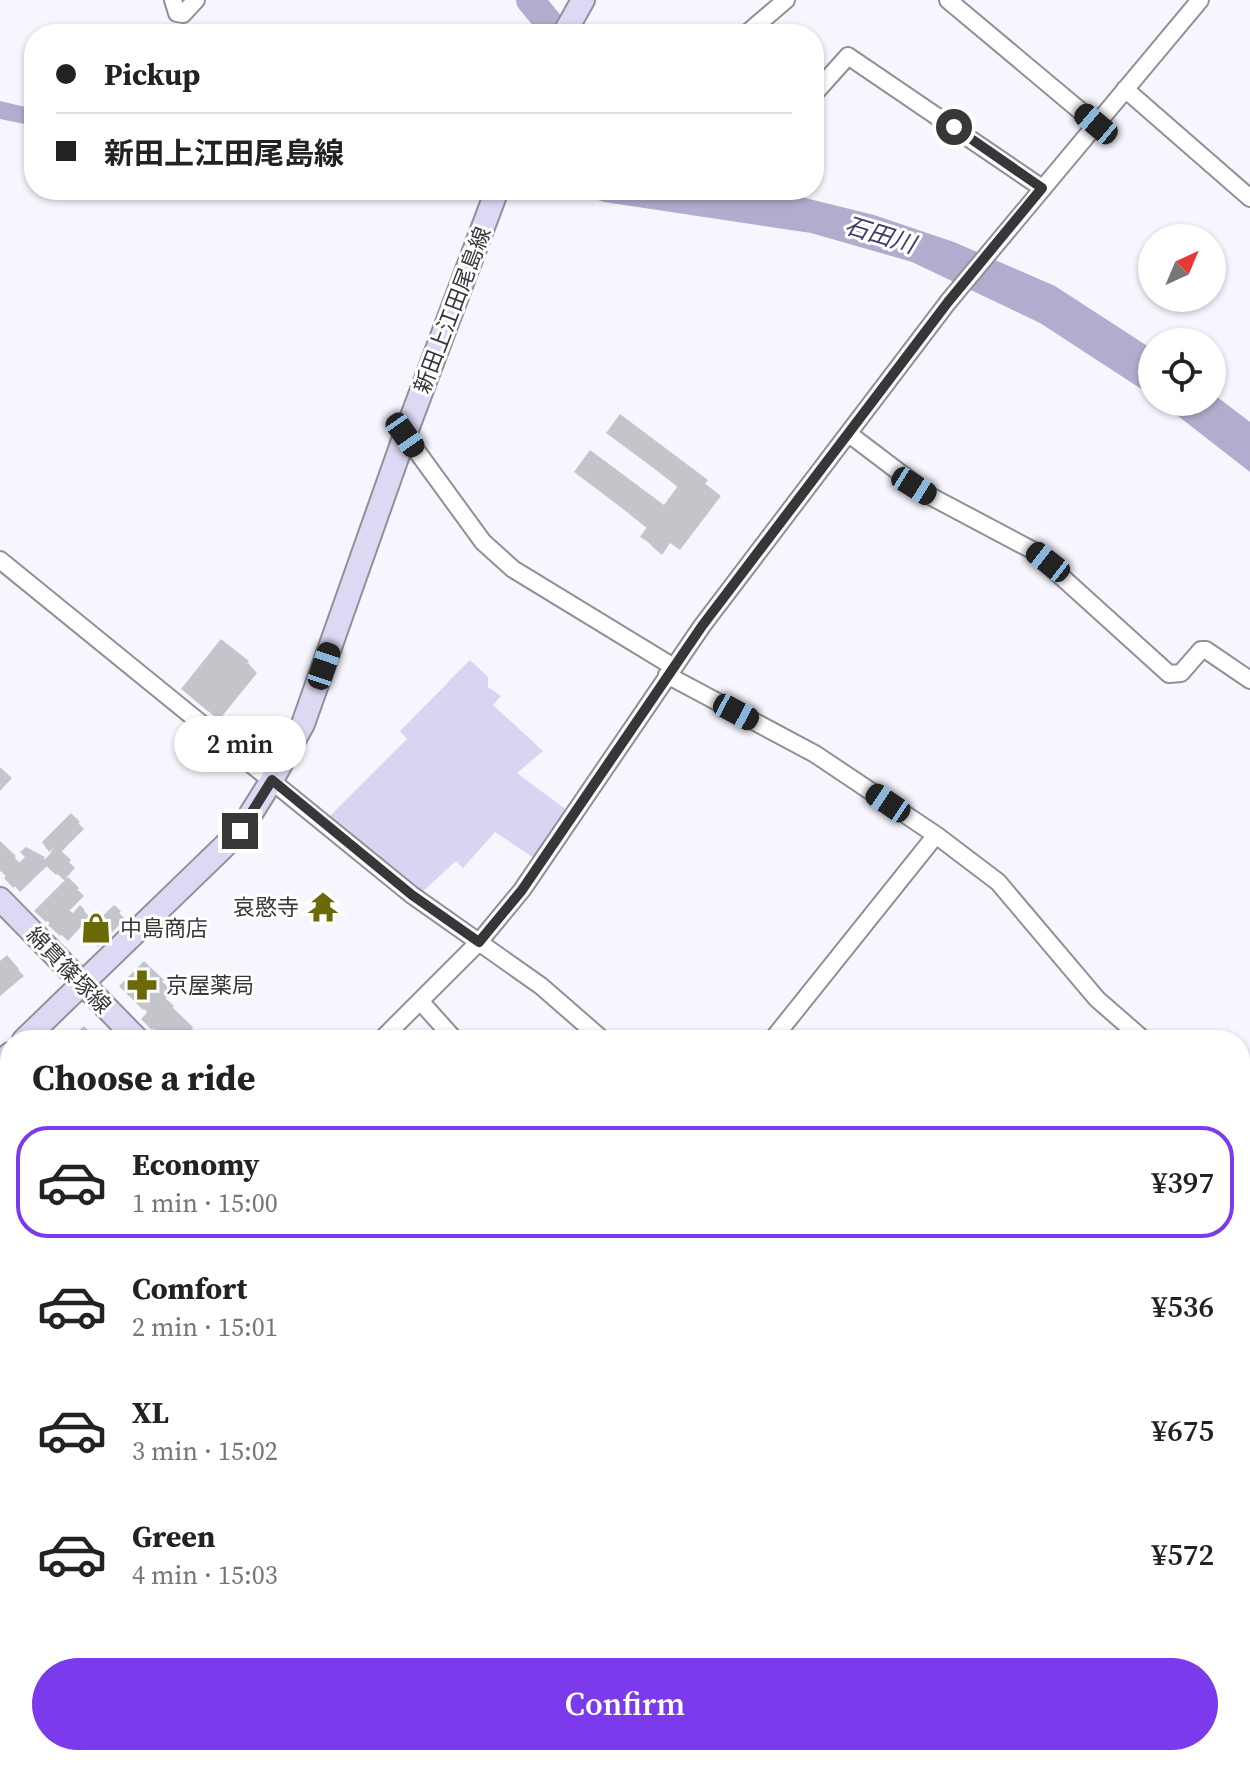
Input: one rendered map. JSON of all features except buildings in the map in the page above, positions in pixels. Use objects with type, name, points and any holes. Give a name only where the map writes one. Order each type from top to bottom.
[{"type":"main road","points":[[568,24],[575,4]]},
{"type":"main road","name":"新田上江田尾島線","points":[[35,1030],[240,831],[303,724],[405,435],[493,200]]},
{"type":"main road","name":"綿貫篠塚線","points":[[0,899],[128,1030]]},
{"type":"street","points":[[173,0],[177,13],[183,14],[196,0]]},
{"type":"street","points":[[758,24],[786,0]]},
{"type":"street","points":[[392,1030],[479,942],[522,890],[669,670],[948,302],[1200,0]]},
{"type":"street","points":[[954,2],[1096,124]]},
{"type":"street","points":[[824,83],[848,56],[1042,188]]},
{"type":"street","points":[[1125,89],[1250,198]]},
{"type":"street","points":[[849,434],[914,486],[1032,550],[1169,674],[1181,673],[1201,650],[1206,650],[1250,680]]},
{"type":"street","points":[[405,435],[483,542],[513,569],[669,670],[815,754],[936,835],[998,882],[1097,999],[1133,1030]]},
{"type":"street","points":[[0,560],[412,895],[567,1007],[592,1030]]},
{"type":"street","points":[[780,1030],[936,835]]},
{"type":"street","points":[[421,1002],[446,1030]]},
{"type":"shaded area","points":[[470,660],[488,677],[488,687],[501,696],[493,705],[543,751],[517,773],[572,814],[540,862],[495,832],[463,868],[456,861],[420,894],[328,818],[407,739],[400,731]]},
{"type":"water","points":[[0,101],[24,107],[24,124],[0,119]]},
{"type":"water","name":"石田川","points":[[598,200],[813,200],[874,215],[954,242],[1055,286],[1138,340],[1138,387],[1040,323],[912,262],[811,233]]},
{"type":"water","points":[[1226,404],[1250,422],[1250,472],[1178,416],[1226,416]]},
{"type":"waterway","points":[[530,0],[550,24]]},
{"type":"place","name":"哀愍寺","points":[[323,907]]},
{"type":"place","name":"中島商店","points":[[96,928]]},
{"type":"place","name":"京屋薬局","points":[[142,985]]},
{"type":"route","points":[[240,831],[272,780],[412,895],[479,942],[522,890],[672,666],[948,302],[1042,188],[954,127]]}]
